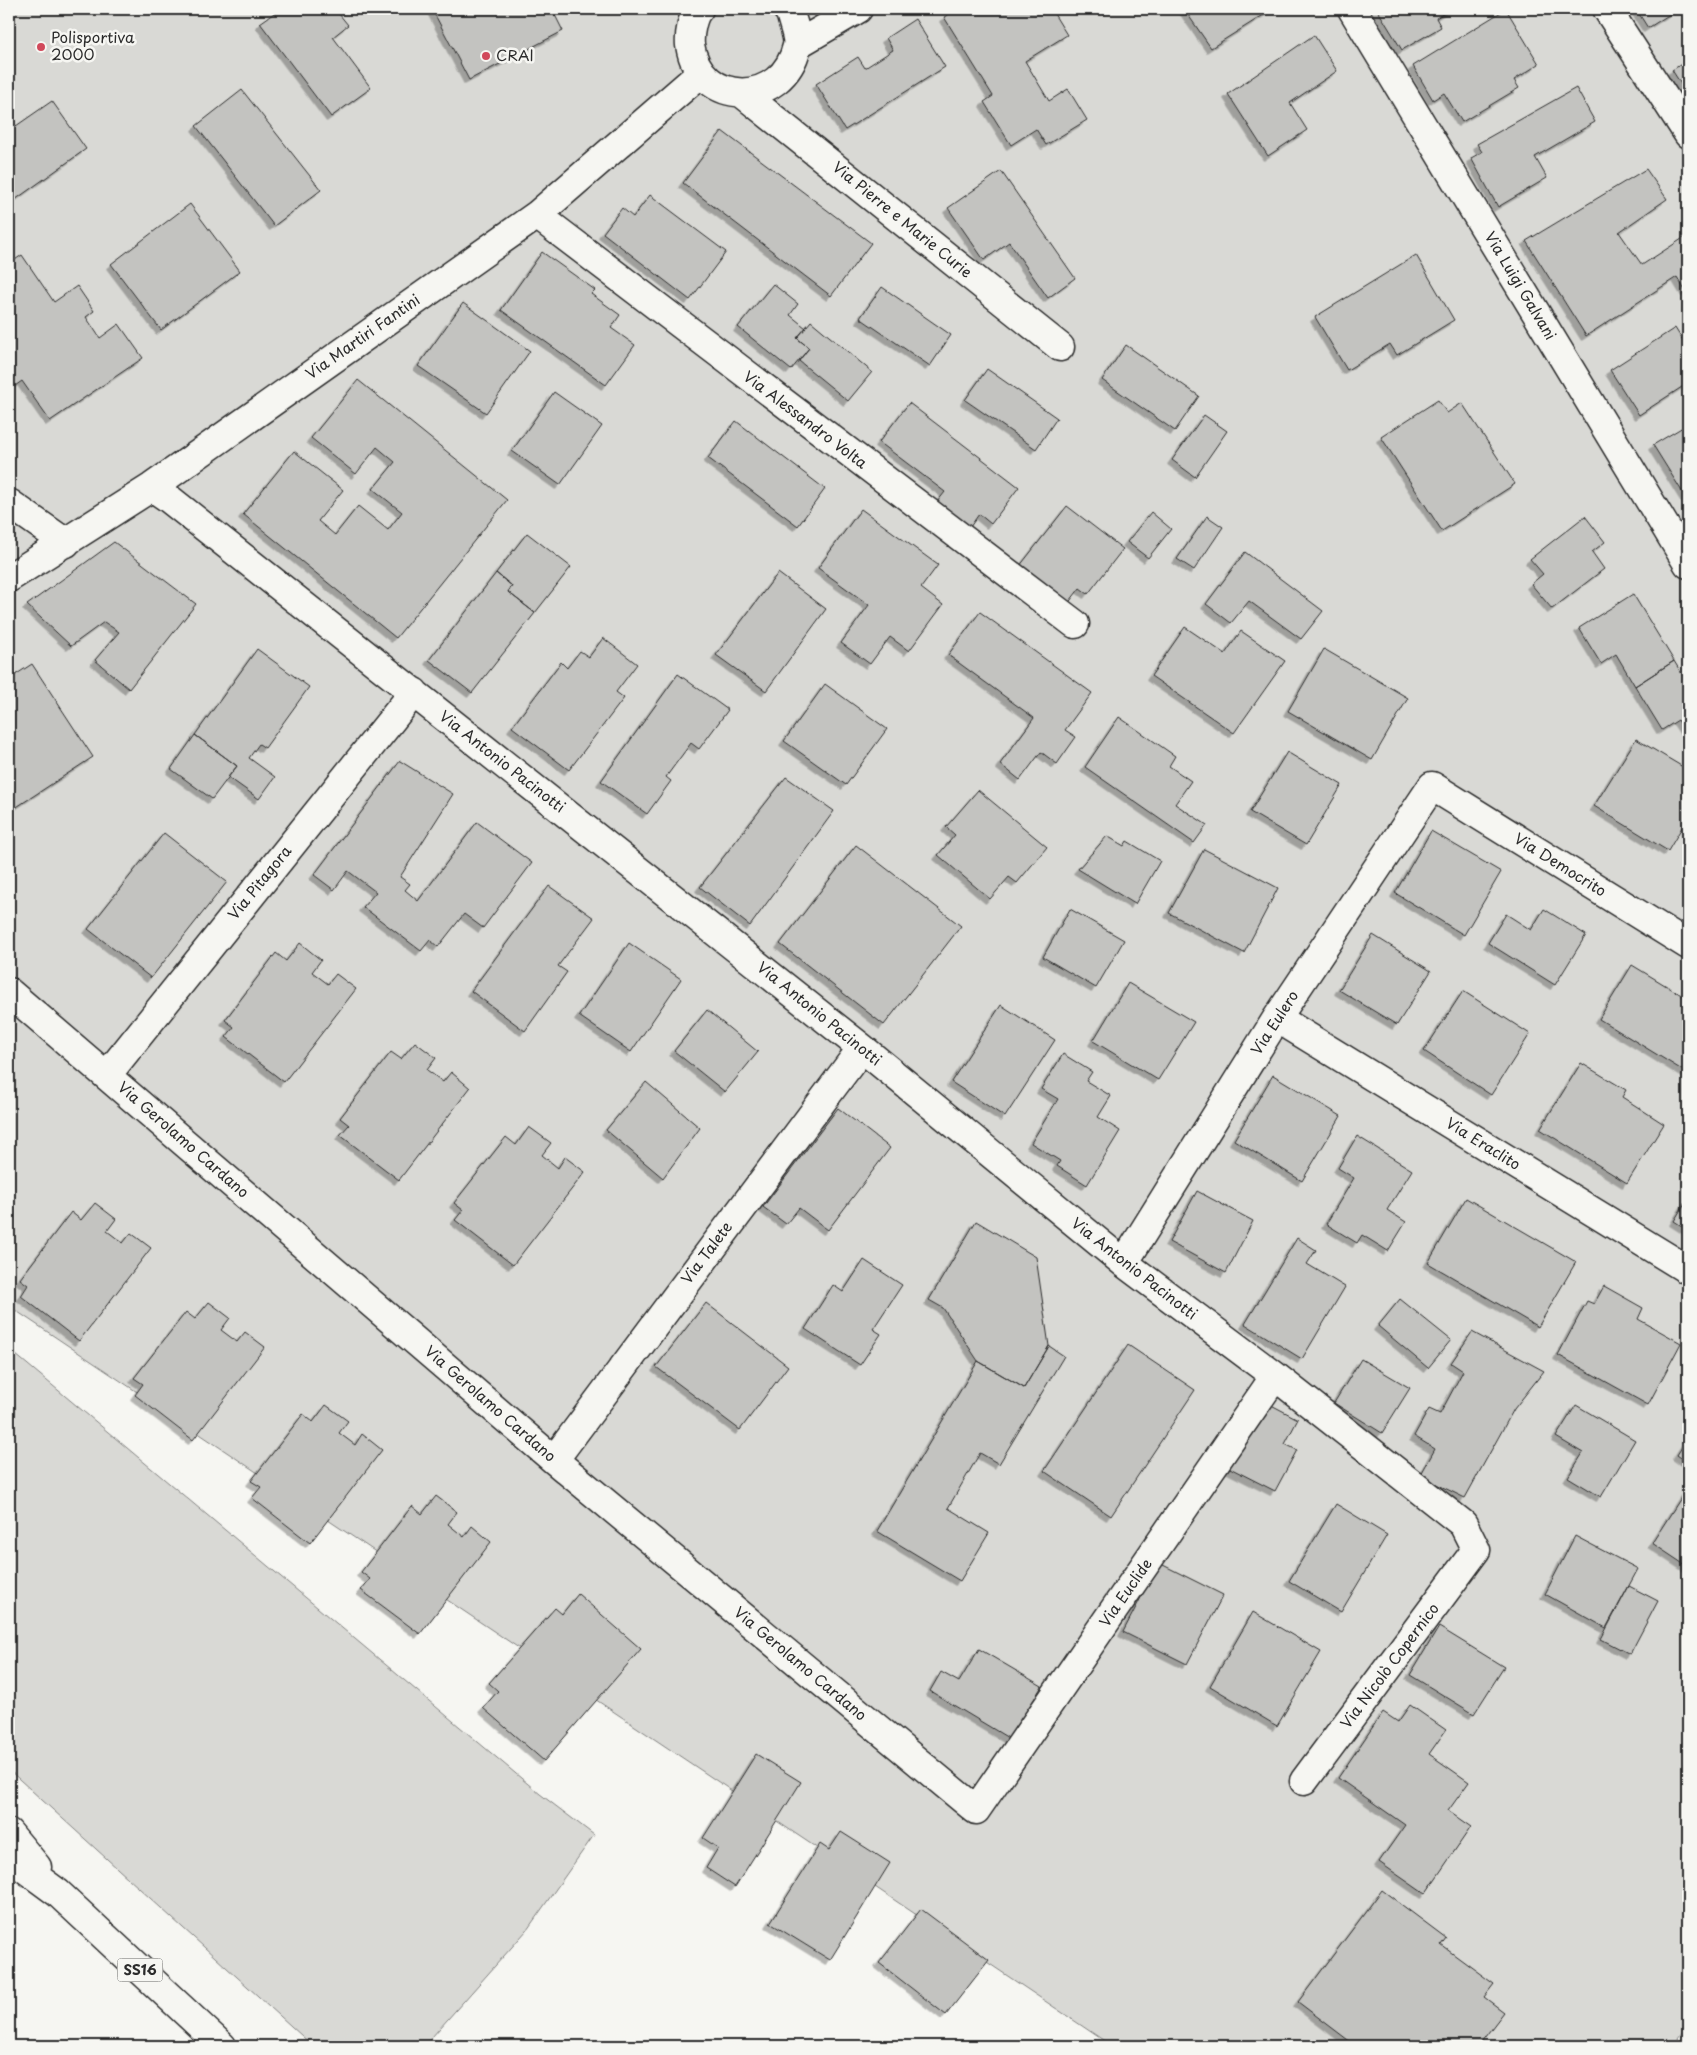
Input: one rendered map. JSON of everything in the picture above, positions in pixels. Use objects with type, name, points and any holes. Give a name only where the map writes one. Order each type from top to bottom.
[{"type":"street","points":[[700,9],[689,37],[692,59],[701,74],[720,88],[743,94],[764,90],[787,72],[798,44],[790,12],[787,9]]},
{"type":"street","points":[[798,44],[858,9]]},
{"type":"street","name":"Via Luigi Galvani","points":[[1352,9],[1688,564]]},
{"type":"street","points":[[1607,9],[1688,134]]},
{"type":"street","name":"Via Martiri Fantini","points":[[9,578],[152,487],[537,215],[701,74]]},
{"type":"street","name":"Via Pierre e Marie Curie","points":[[743,94],[1060,347]]},
{"type":"street","name":"Via Alessandro Volta","points":[[537,215],[1075,624]]},
{"type":"street","name":"Via Antonio Pacinotti","points":[[152,487],[414,692],[862,1048],[1124,1263],[1275,1376],[1463,1524],[1476,1550]]},
{"type":"street","points":[[9,503],[66,543]]},
{"type":"street","name":"Via Pitagora","points":[[107,1075],[414,692]]},
{"type":"street","name":"Via Democrito","points":[[1432,786],[1688,945]]},
{"type":"street","name":"Via Eulero","points":[[1124,1263],[1277,1018],[1432,786]]},
{"type":"street","name":"Via Gerolamo Cardano","points":[[9,992],[554,1460],[976,1810]]},
{"type":"street","name":"Via Eraclito","points":[[1277,1018],[1688,1270]]},
{"type":"street","name":"Via Talete","points":[[554,1460],[862,1048]]},
{"type":"street","name":"Via Euclide","points":[[976,1810],[1275,1376]]},
{"type":"street","name":"Via Nicolò Copernico","points":[[1304,1781],[1476,1550]]},
{"type":"street","name":"SS16","points":[[9,1833],[58,1893]]},
{"type":"street","name":"SS16","points":[[9,1857],[58,1893],[222,2046]]},
{"type":"shaded area","points":[[9,9],[1688,9],[1688,2025],[1673,2046],[1112,2046],[9,1306]]},
{"type":"shaded area","points":[[9,1349],[540,1794],[594,1835],[527,1930],[424,2046],[313,2046],[9,1770]]},
{"type":"building","points":[[280,9],[335,9],[348,25],[333,37],[371,88],[331,117],[260,23]]},
{"type":"building","name":"CRAI","points":[[432,9],[552,9],[563,31],[469,80]]},
{"type":"building","points":[[957,9],[1051,9],[1067,35],[1025,61],[1049,101],[1068,89],[1087,120],[1046,145],[1036,129],[1011,145],[984,102],[993,96],[944,17]]},
{"type":"building","points":[[1184,9],[1273,9],[1211,48]]},
{"type":"building","points":[[1377,9],[1451,9],[1436,18],[1441,27],[1402,50]]},
{"type":"building","points":[[1506,9],[1539,64],[1514,80],[1519,88],[1462,122],[1444,93],[1433,100],[1413,66]]},
{"type":"building","points":[[1636,9],[1678,9],[1648,28]]},
{"type":"building","points":[[915,19],[945,67],[845,130],[816,84],[858,57],[865,68],[893,50],[886,38]]},
{"type":"building","points":[[1314,35],[1337,71],[1290,103],[1307,130],[1268,156],[1228,94]]},
{"type":"building","points":[[1688,60],[1688,95],[1672,70]]},
{"type":"building","points":[[1576,88],[1595,122],[1535,157],[1547,178],[1498,207],[1471,158],[1482,152],[1477,144]]},
{"type":"building","points":[[242,90],[321,190],[274,226],[196,126]]},
{"type":"building","points":[[52,101],[86,149],[12,202],[9,198],[9,117],[16,126]]},
{"type":"building","points":[[722,131],[871,243],[831,296],[683,183]]},
{"type":"building","points":[[1646,169],[1667,199],[1619,232],[1642,265],[1688,235],[1688,291],[1686,292],[1677,277],[1586,336],[1526,241]]},
{"type":"building","points":[[1001,171],[1075,278],[1048,298],[1009,242],[984,260],[948,208]]},
{"type":"building","points":[[650,195],[726,252],[690,300],[603,233],[622,208],[633,217]]},
{"type":"building","points":[[190,204],[240,271],[161,330],[111,264]]},
{"type":"building","points":[[542,252],[595,290],[591,294],[620,315],[611,328],[635,345],[606,385],[501,310]]},
{"type":"building","points":[[22,255],[54,302],[77,286],[94,311],[86,317],[100,338],[119,324],[143,358],[50,421],[22,381],[12,388],[9,383],[9,264]]},
{"type":"building","points":[[1416,255],[1454,320],[1397,355],[1390,344],[1347,370],[1315,317]]},
{"type":"building","points":[[773,284],[798,304],[790,315],[806,328],[797,338],[809,348],[791,370],[738,327]]},
{"type":"building","points":[[882,287],[951,335],[930,366],[860,318]]},
{"type":"building","points":[[463,303],[530,351],[486,413],[418,366]]},
{"type":"building","points":[[811,321],[872,372],[848,401],[799,361],[809,348],[797,338]]},
{"type":"building","points":[[1675,328],[1688,349],[1688,383],[1639,415],[1610,370]]},
{"type":"building","points":[[1126,345],[1199,396],[1175,431],[1102,380]]},
{"type":"building","points":[[987,369],[1057,418],[1036,449],[965,400]]},
{"type":"building","points":[[358,380],[507,500],[396,638],[243,514],[294,451],[343,490],[318,521],[335,535],[358,506],[388,530],[402,512],[373,489],[395,462],[377,447],[356,474],[311,438]]},
{"type":"building","points":[[554,392],[602,426],[560,485],[512,451]]},
{"type":"building","points":[[1438,400],[1447,413],[1462,403],[1515,484],[1442,531],[1381,437]]},
{"type":"building","points":[[909,403],[1019,487],[991,524],[979,514],[970,527],[937,502],[945,492],[879,442]]},
{"type":"building","points":[[1204,415],[1227,431],[1195,477],[1172,460]]},
{"type":"building","points":[[736,421],[825,489],[798,526],[708,458]]},
{"type":"building","points":[[1688,424],[1688,501],[1653,445]]},
{"type":"building","points":[[1067,506],[1123,549],[1088,594],[1080,588],[1067,605],[1019,567]]},
{"type":"building","points":[[861,509],[938,565],[921,588],[943,605],[909,651],[890,637],[870,664],[841,643],[869,605],[818,568]]},
{"type":"building","points":[[1151,512],[1171,529],[1148,558],[1127,542]]},
{"type":"building","points":[[1207,516],[1223,527],[1194,570],[1177,559]]},
{"type":"building","points":[[1585,516],[1605,542],[1592,552],[1604,569],[1552,609],[1531,584],[1543,574],[1530,559]]},
{"type":"building","points":[[527,533],[571,567],[535,613],[508,592],[512,586],[496,573]]},
{"type":"building","points":[[114,542],[196,604],[129,689],[95,660],[119,632],[104,622],[71,646],[27,605]]},
{"type":"building","points":[[1245,552],[1323,611],[1301,639],[1249,601],[1231,623],[1206,604]]},
{"type":"building","points":[[496,573],[512,586],[508,592],[535,613],[472,693],[429,660]]},
{"type":"building","points":[[778,573],[826,609],[766,691],[716,655]]},
{"type":"building","points":[[1633,594],[1674,661],[1635,686],[1616,654],[1601,664],[1579,628]]},
{"type":"building","points":[[980,612],[1092,693],[1065,730],[1076,737],[1057,764],[1041,752],[1020,780],[1000,764],[1034,718],[948,655]]},
{"type":"building","points":[[1185,627],[1225,654],[1241,631],[1285,661],[1234,733],[1151,676]]},
{"type":"building","points":[[603,638],[637,664],[616,692],[624,698],[569,770],[512,727],[561,662],[567,668],[580,651],[589,657]]},
{"type":"building","points":[[257,649],[309,687],[265,748],[259,744],[249,758],[275,777],[259,799],[228,777],[237,766],[195,735]]},
{"type":"building","points":[[1324,649],[1408,698],[1372,760],[1288,711]]},
{"type":"building","points":[[1674,661],[1688,684],[1688,735],[1678,720],[1662,730],[1635,686]]},
{"type":"building","points":[[32,664],[93,757],[9,812],[9,679]]},
{"type":"building","points":[[678,674],[728,710],[699,749],[691,743],[666,777],[671,781],[647,814],[601,781]]},
{"type":"building","points":[[825,684],[887,729],[846,785],[784,741]]},
{"type":"building","points":[[1119,717],[1175,756],[1169,766],[1191,781],[1175,804],[1207,825],[1194,843],[1085,767]]},
{"type":"building","points":[[195,735],[237,766],[212,799],[171,769]]},
{"type":"building","points":[[1636,739],[1688,770],[1688,817],[1668,851],[1594,806]]},
{"type":"building","points":[[1287,752],[1342,785],[1306,845],[1250,812]]},
{"type":"building","points":[[400,761],[453,794],[400,877],[410,884],[405,890],[418,901],[477,822],[532,863],[483,928],[464,914],[438,947],[430,940],[421,951],[363,907],[376,892],[348,871],[334,890],[314,875]]},
{"type":"building","points":[[786,777],[834,811],[750,926],[700,887]]},
{"type":"building","points":[[978,790],[1047,847],[1017,883],[1009,877],[990,899],[938,855],[955,835],[946,827]]},
{"type":"building","points":[[1431,831],[1501,872],[1464,935],[1395,893]]},
{"type":"building","points":[[164,833],[227,882],[151,978],[88,929]]},
{"type":"building","points":[[1107,836],[1124,846],[1127,841],[1160,861],[1135,904],[1078,869]]},
{"type":"building","points":[[856,845],[961,926],[884,1025],[780,944]]},
{"type":"building","points":[[1204,849],[1278,888],[1244,953],[1169,913]]},
{"type":"building","points":[[549,886],[594,918],[558,966],[567,972],[525,1031],[471,991]]},
{"type":"building","points":[[1070,909],[1124,940],[1096,988],[1043,957]]},
{"type":"building","points":[[1544,909],[1586,935],[1555,985],[1488,943],[1506,914],[1531,930]]},
{"type":"building","points":[[1373,935],[1431,971],[1397,1025],[1339,990]]},
{"type":"building","points":[[300,943],[321,960],[312,972],[328,984],[336,974],[356,989],[284,1082],[226,1037],[234,1027],[225,1020],[276,953],[286,961]]},
{"type":"building","points":[[629,943],[681,979],[631,1052],[579,1016]]},
{"type":"building","points":[[1632,965],[1688,999],[1687,1073],[1599,1019]]},
{"type":"building","points":[[1128,983],[1194,1022],[1158,1080],[1093,1041]]},
{"type":"building","points":[[1463,991],[1530,1034],[1491,1095],[1424,1051]]},
{"type":"building","points":[[1001,1005],[1055,1040],[1005,1117],[951,1082]]},
{"type":"building","points":[[707,1010],[758,1052],[725,1092],[674,1051]]},
{"type":"building","points":[[415,1042],[436,1058],[427,1070],[443,1082],[451,1072],[470,1088],[399,1180],[340,1135],[349,1125],[340,1118],[391,1052],[401,1059]]},
{"type":"building","points":[[1063,1054],[1092,1072],[1086,1081],[1111,1096],[1098,1117],[1120,1131],[1087,1185],[1057,1166],[1060,1161],[1031,1143],[1058,1099],[1041,1089]]},
{"type":"building","points":[[1581,1063],[1626,1090],[1622,1097],[1664,1124],[1627,1183],[1540,1129]]},
{"type":"building","points":[[1273,1075],[1341,1116],[1302,1181],[1234,1140]]},
{"type":"building","points":[[646,1082],[700,1128],[663,1178],[606,1130]]},
{"type":"building","points":[[838,1108],[890,1148],[828,1230],[799,1208],[786,1224],[763,1207]]},
{"type":"building","points":[[529,1127],[551,1143],[542,1155],[558,1168],[565,1157],[585,1172],[513,1265],[455,1220],[463,1210],[454,1203],[506,1137],[516,1145]]},
{"type":"building","points":[[1357,1136],[1412,1170],[1387,1210],[1406,1222],[1388,1251],[1362,1235],[1357,1243],[1326,1224],[1354,1178],[1338,1168]]},
{"type":"building","points":[[1197,1191],[1253,1221],[1226,1273],[1169,1242]]},
{"type":"building","points":[[1466,1198],[1576,1262],[1538,1327],[1428,1263]]},
{"type":"building","points":[[1688,1198],[1688,1230],[1674,1221]]},
{"type":"building","points":[[95,1203],[116,1219],[107,1231],[123,1243],[131,1233],[151,1248],[79,1341],[21,1296],[28,1285],[20,1279],[71,1212],[81,1220]]},
{"type":"building","points":[[976,1221],[1036,1257],[1049,1346],[1024,1388],[978,1361],[943,1308],[929,1300]]},
{"type":"building","points":[[1297,1238],[1316,1250],[1307,1264],[1345,1287],[1302,1359],[1245,1324]]},
{"type":"building","points":[[864,1260],[902,1285],[873,1329],[881,1334],[860,1365],[805,1329],[833,1285],[843,1292]]},
{"type":"building","points":[[1604,1286],[1643,1308],[1638,1319],[1681,1343],[1648,1405],[1558,1355],[1587,1301],[1594,1304]]},
{"type":"building","points":[[1400,1299],[1451,1340],[1428,1368],[1378,1326]]},
{"type":"building","points":[[209,1302],[230,1318],[221,1330],[237,1342],[245,1332],[265,1347],[193,1440],[135,1395],[143,1384],[134,1378],[186,1312],[195,1319]]},
{"type":"building","points":[[706,1303],[788,1366],[740,1430],[656,1367]]},
{"type":"building","points":[[1472,1332],[1544,1371],[1514,1409],[1465,1498],[1420,1476],[1435,1449],[1414,1436],[1429,1409],[1440,1414],[1463,1371],[1451,1363]]},
{"type":"building","points":[[1128,1345],[1195,1390],[1111,1516],[1044,1471]]},
{"type":"building","points":[[1049,1346],[1064,1356],[999,1464],[980,1453],[948,1508],[989,1533],[960,1581],[877,1531],[978,1361],[1024,1388]]},
{"type":"building","points":[[1361,1359],[1410,1388],[1382,1433],[1334,1403]]},
{"type":"building","points":[[1256,1397],[1298,1419],[1285,1444],[1297,1450],[1275,1491],[1222,1464]]},
{"type":"building","points":[[326,1405],[348,1421],[339,1433],[355,1445],[362,1434],[382,1450],[310,1543],[252,1498],[261,1487],[251,1481],[303,1414],[313,1422]]},
{"type":"building","points":[[1576,1405],[1635,1440],[1601,1497],[1568,1477],[1583,1453],[1556,1437]]},
{"type":"building","points":[[1688,1438],[1688,1463],[1677,1455]]},
{"type":"building","points":[[1688,1487],[1688,1567],[1652,1543]]},
{"type":"building","points":[[436,1496],[457,1512],[448,1524],[464,1537],[472,1526],[491,1542],[420,1634],[361,1590],[370,1579],[361,1572],[412,1506],[422,1514]]},
{"type":"building","points":[[1336,1504],[1387,1535],[1341,1612],[1289,1581]]},
{"type":"building","points":[[1575,1536],[1638,1569],[1606,1628],[1545,1594]]},
{"type":"building","points":[[1159,1563],[1223,1595],[1187,1664],[1123,1632]]},
{"type":"building","points":[[1629,1586],[1658,1601],[1630,1654],[1601,1639]]},
{"type":"building","points":[[578,1594],[641,1649],[544,1761],[483,1708],[498,1691],[489,1683],[555,1608],[562,1614]]},
{"type":"building","points":[[1253,1612],[1321,1652],[1277,1726],[1210,1686]]},
{"type":"building","points":[[1439,1627],[1504,1667],[1474,1714],[1410,1675]]},
{"type":"building","points":[[979,1649],[1042,1686],[1010,1739],[930,1691],[941,1672],[959,1682]]},
{"type":"building","points":[[1410,1705],[1446,1730],[1429,1754],[1469,1782],[1448,1811],[1471,1827],[1425,1894],[1379,1862],[1405,1825],[1338,1778],[1383,1712],[1398,1722]]},
{"type":"building","points":[[756,1754],[801,1782],[735,1887],[706,1868],[718,1848],[703,1838]]},
{"type":"building","points":[[841,1832],[890,1863],[830,1960],[770,1923],[820,1844],[829,1850]]},
{"type":"building","points":[[1382,1890],[1446,1938],[1441,1945],[1494,1984],[1484,1997],[1504,2012],[1478,2046],[1356,2046],[1298,2002]]},
{"type":"building","points":[[921,1909],[989,1960],[946,2015],[879,1963]]},
{"type":"place","name":"Polisportiva 2000","points":[[41,47]]},
{"type":"place","name":"CRAI","points":[[486,56]]}]
